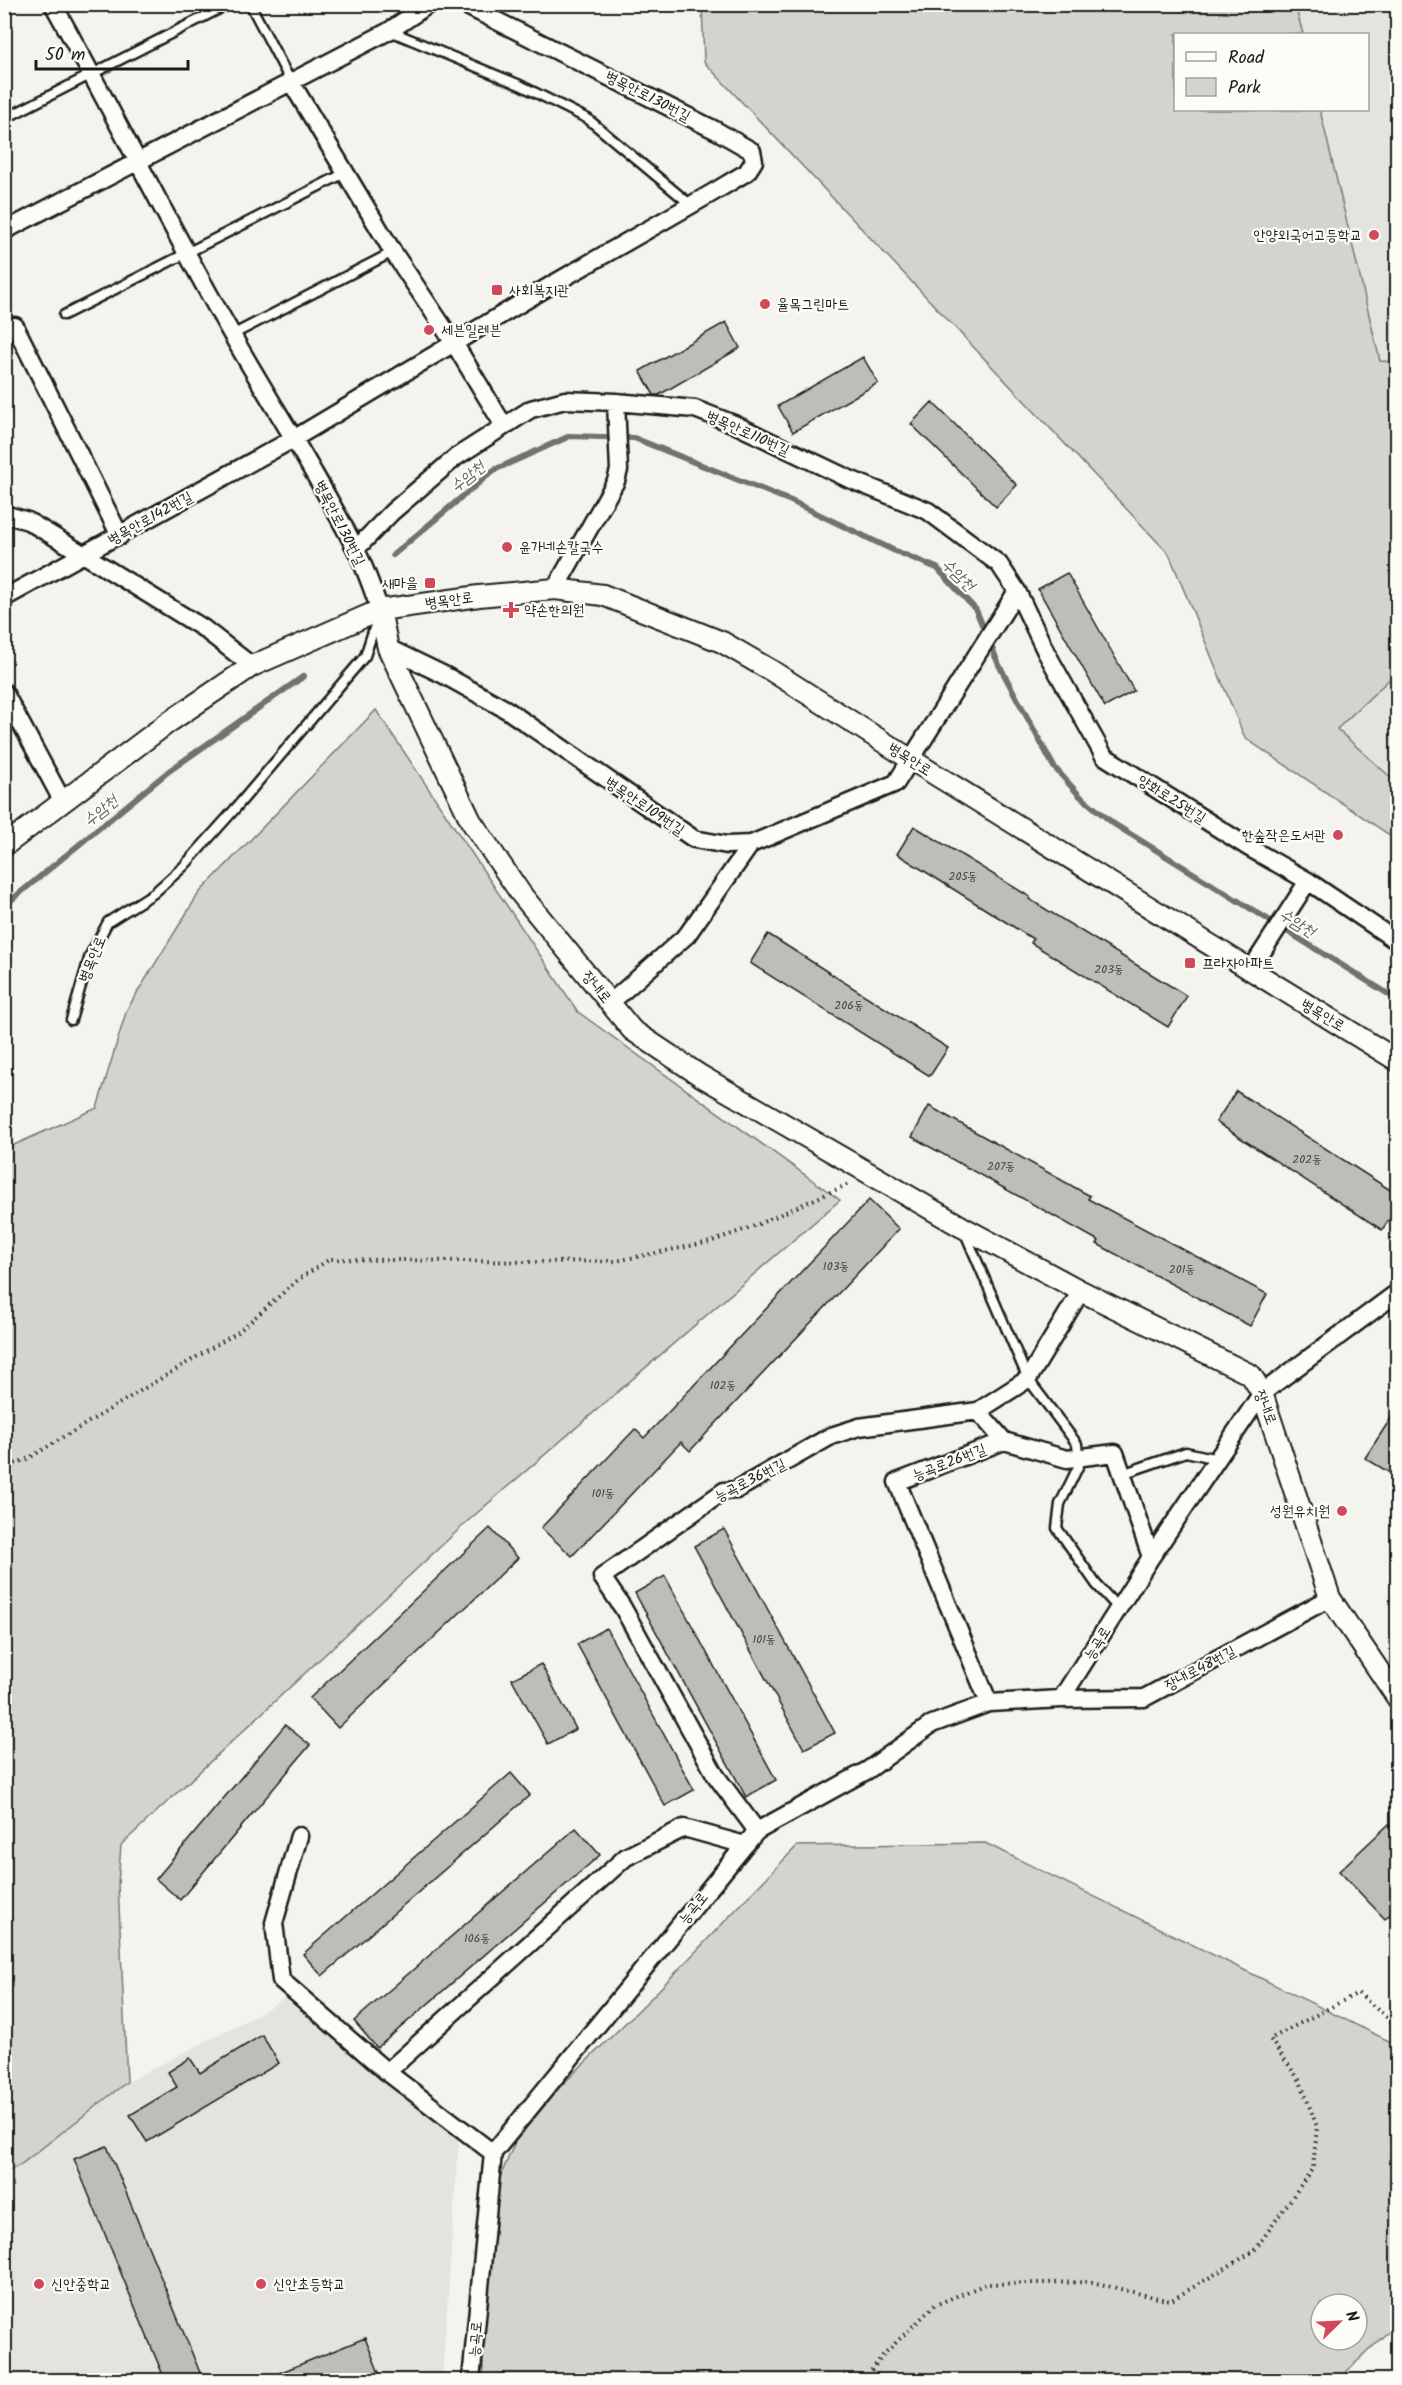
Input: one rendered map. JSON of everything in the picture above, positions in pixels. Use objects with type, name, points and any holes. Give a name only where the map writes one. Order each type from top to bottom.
[{"type":"street","name":"병목안로130번길","points":[[53,4],[232,335],[295,438],[356,549],[380,610]]},
{"type":"street","points":[[4,231],[389,31],[429,4]]},
{"type":"street","name":"병목안로130번길","points":[[295,438],[747,172],[754,161],[752,151],[717,131],[463,4]]},
{"type":"street","points":[[291,82],[393,252],[454,343],[504,426]]},
{"type":"street","points":[[15,326],[120,536]]},
{"type":"street","name":"병목안로110번길","points":[[356,549],[392,512],[456,457],[531,409],[565,400],[616,408],[695,409],[734,424],[847,478],[928,512],[999,564],[1017,591]]},
{"type":"street","points":[[555,590],[620,470],[616,408]]},
{"type":"street","name":"병목안로142번길","points":[[4,598],[295,438]]},
{"type":"street","points":[[4,514],[28,521],[83,554],[203,628],[252,666]]},
{"type":"street","name":"병목안로","points":[[4,846],[169,722],[252,666],[380,610],[479,596],[555,590],[603,595],[722,642],[772,671],[1250,971],[1398,1061]]},
{"type":"street","points":[[910,759],[1017,591]]},
{"type":"street","name":"양화로25번길","points":[[1017,591],[1046,652],[1104,756],[1248,847],[1308,881],[1398,942]]},
{"type":"street","name":"장내로","points":[[380,610],[388,648],[471,821],[521,894],[632,1030],[701,1076],[962,1227],[1081,1291],[1251,1375],[1262,1393],[1330,1598],[1398,1699]]},
{"type":"street","name":"병목안로109번길","points":[[388,648],[444,675],[507,710],[694,839],[727,845],[751,844],[896,783],[910,759]]},
{"type":"street","points":[[4,692],[63,802]]},
{"type":"street","points":[[610,1003],[687,935],[751,844]]},
{"type":"street","points":[[1250,971],[1308,881]]},
{"type":"street","name":"능곡로36번길","points":[[757,1832],[716,1776],[623,1608],[602,1577],[724,1491],[736,1490],[831,1436],[859,1427],[978,1411],[1029,1379],[1081,1291]]},
{"type":"street","name":"능곡로","points":[[471,2380],[493,2153],[745,1845],[757,1832],[868,1770],[932,1724],[989,1703],[1061,1699],[1151,1557],[1262,1393],[1398,1292]]},
{"type":"street","points":[[978,1411],[1004,1441]]},
{"type":"street","name":"능곡로26번길","points":[[989,1703],[897,1482],[1004,1441],[1067,1459],[1115,1453],[1122,1474]]},
{"type":"street","points":[[1122,1474],[1151,1557]]},
{"type":"street","name":"장내로48번길","points":[[1061,1699],[1144,1698],[1330,1598]]},
{"type":"street","points":[[387,2072],[626,1857],[684,1828],[745,1845]]},
{"type":"street","points":[[299,1836],[274,1923],[281,1980],[387,2072],[493,2153]]},
{"type":"lane","points":[[4,7],[9,4]]},
{"type":"lane","points":[[4,119],[229,4]]},
{"type":"lane","points":[[250,4],[291,82]]},
{"type":"lane","points":[[389,31],[520,85],[588,119],[691,205]]},
{"type":"lane","points":[[64,315],[345,174]]},
{"type":"lane","points":[[232,335],[393,252]]},
{"type":"lane","name":"병목안로","points":[[71,1020],[90,955],[108,922],[154,892],[184,866],[235,809],[365,656],[380,610]]},
{"type":"lane","points":[[962,1227],[1029,1379],[1077,1444],[1079,1456]]},
{"type":"lane","points":[[1122,1474],[1186,1452],[1218,1459]]},
{"type":"lane","name":"능곡로","points":[[1079,1456],[1079,1465],[1060,1504],[1057,1528],[1096,1584],[1119,1609]]},
{"type":"path","points":[[4,1468],[28,1458],[228,1338],[299,1279],[330,1259],[616,1261],[711,1242],[846,1186],[869,1173]]},
{"type":"path","points":[[864,2380],[884,2354],[935,2305],[986,2284],[1092,2282],[1170,2301],[1254,2251],[1313,2168],[1317,2127],[1300,2081],[1270,2039],[1358,1993],[1398,2027]]},
{"type":"shaded area","name":"안양외국어고등학교","points":[[1295,5],[1397,5],[1397,362],[1380,361],[1320,111],[1369,111],[1369,33],[1303,33]]},
{"type":"shaded area","points":[[1397,672],[1397,783],[1337,729]]},
{"type":"shaded area","name":"신안초등학교","points":[[284,1998],[403,2098],[459,2137],[442,2380],[5,2380],[4,2173],[20,2165],[127,2082],[262,2012]]},
{"type":"green space","points":[[702,5],[1295,5],[1303,33],[1174,33],[1174,111],[1320,111],[1380,361],[1397,362],[1397,672],[1337,729],[1397,783],[1397,840],[1245,738],[1169,554],[704,62]]},
{"type":"green space","points":[[376,710],[578,1012],[840,1200],[469,1520],[121,1845],[118,1884],[127,2082],[20,2165],[5,2173],[5,1149],[97,1108],[127,1009],[199,893]]},
{"type":"green space","points":[[985,1843],[1391,2042],[1397,2058],[1397,2323],[1369,2350],[1369,2292],[1309,2292],[1309,2352],[1367,2352],[1338,2380],[483,2380],[482,2220],[523,2123],[654,1995],[797,1846]]},
{"type":"building","points":[[726,322],[740,348],[659,395],[654,395],[640,371]]},
{"type":"building","points":[[863,357],[878,383],[793,432],[778,406]]},
{"type":"building","points":[[932,402],[1017,485],[996,507],[911,424]]},
{"type":"building","points":[[1067,573],[1134,691],[1105,707],[1038,589]]},
{"type":"building","points":[[914,826],[1187,996],[1168,1027],[1031,943],[1033,939],[897,854]]},
{"type":"building","points":[[768,934],[948,1048],[930,1076],[750,963]]},
{"type":"building","points":[[1236,1091],[1398,1195],[1398,1206],[1382,1230],[1216,1122]]},
{"type":"building","points":[[929,1106],[1090,1196],[1088,1199],[1267,1294],[1250,1326],[1097,1244],[1099,1241],[912,1137]]},
{"type":"building","points":[[869,1200],[899,1229],[690,1451],[681,1442],[572,1556],[541,1528],[635,1429],[644,1438]]},
{"type":"building","points":[[1398,1407],[1398,1478],[1365,1458]]},
{"type":"building","points":[[490,1528],[518,1558],[338,1728],[310,1698]]},
{"type":"building","points":[[724,1529],[835,1733],[804,1749],[694,1546]]},
{"type":"building","points":[[665,1576],[776,1780],[746,1797],[635,1593]]},
{"type":"building","points":[[606,1628],[694,1790],[665,1806],[577,1644]]},
{"type":"building","points":[[541,1664],[576,1729],[548,1744],[512,1679]]},
{"type":"building","points":[[285,1725],[310,1745],[180,1900],[156,1879]]},
{"type":"building","points":[[511,1773],[530,1795],[322,1976],[303,1954]]},
{"type":"building","points":[[1389,1824],[1398,1832],[1398,1907],[1385,1919],[1339,1871]]},
{"type":"building","points":[[576,1828],[600,1855],[377,2048],[354,2021]]},
{"type":"building","points":[[262,2035],[279,2063],[147,2142],[130,2115],[177,2087],[168,2072],[190,2058],[200,2073]]},
{"type":"building","points":[[107,2146],[203,2380],[165,2380],[74,2159]]},
{"type":"building","points":[[365,2338],[379,2373],[359,2380],[262,2380]]},
{"type":"waterway","name":"수암천","points":[[393,555],[494,470],[570,436],[634,438],[791,501],[893,550],[937,568],[976,610],[999,665],[1054,767],[1080,796],[1114,824],[1398,1000]]},
{"type":"waterway","name":"수암천","points":[[4,906],[169,771],[304,676]]},
{"type":"place","name":"안양외국어고등학교","points":[[1374,235]]},
{"type":"place","name":"사회복지관","points":[[497,290]]},
{"type":"place","name":"율목그린마트","points":[[765,304]]},
{"type":"place","name":"세븐일레븐","points":[[429,330]]},
{"type":"place","name":"윤가네손칼국수","points":[[507,547]]},
{"type":"place","name":"새마을","points":[[430,583]]},
{"type":"place","name":"약손한의원","points":[[511,610]]},
{"type":"place","name":"한숲작은도서관","points":[[1338,835]]},
{"type":"place","name":"프라자아파트","points":[[1190,963]]},
{"type":"place","name":"성원유치원","points":[[1342,1511]]},
{"type":"place","name":"신안중학교","points":[[39,2284]]},
{"type":"place","name":"신안초등학교","points":[[261,2284]]}]
